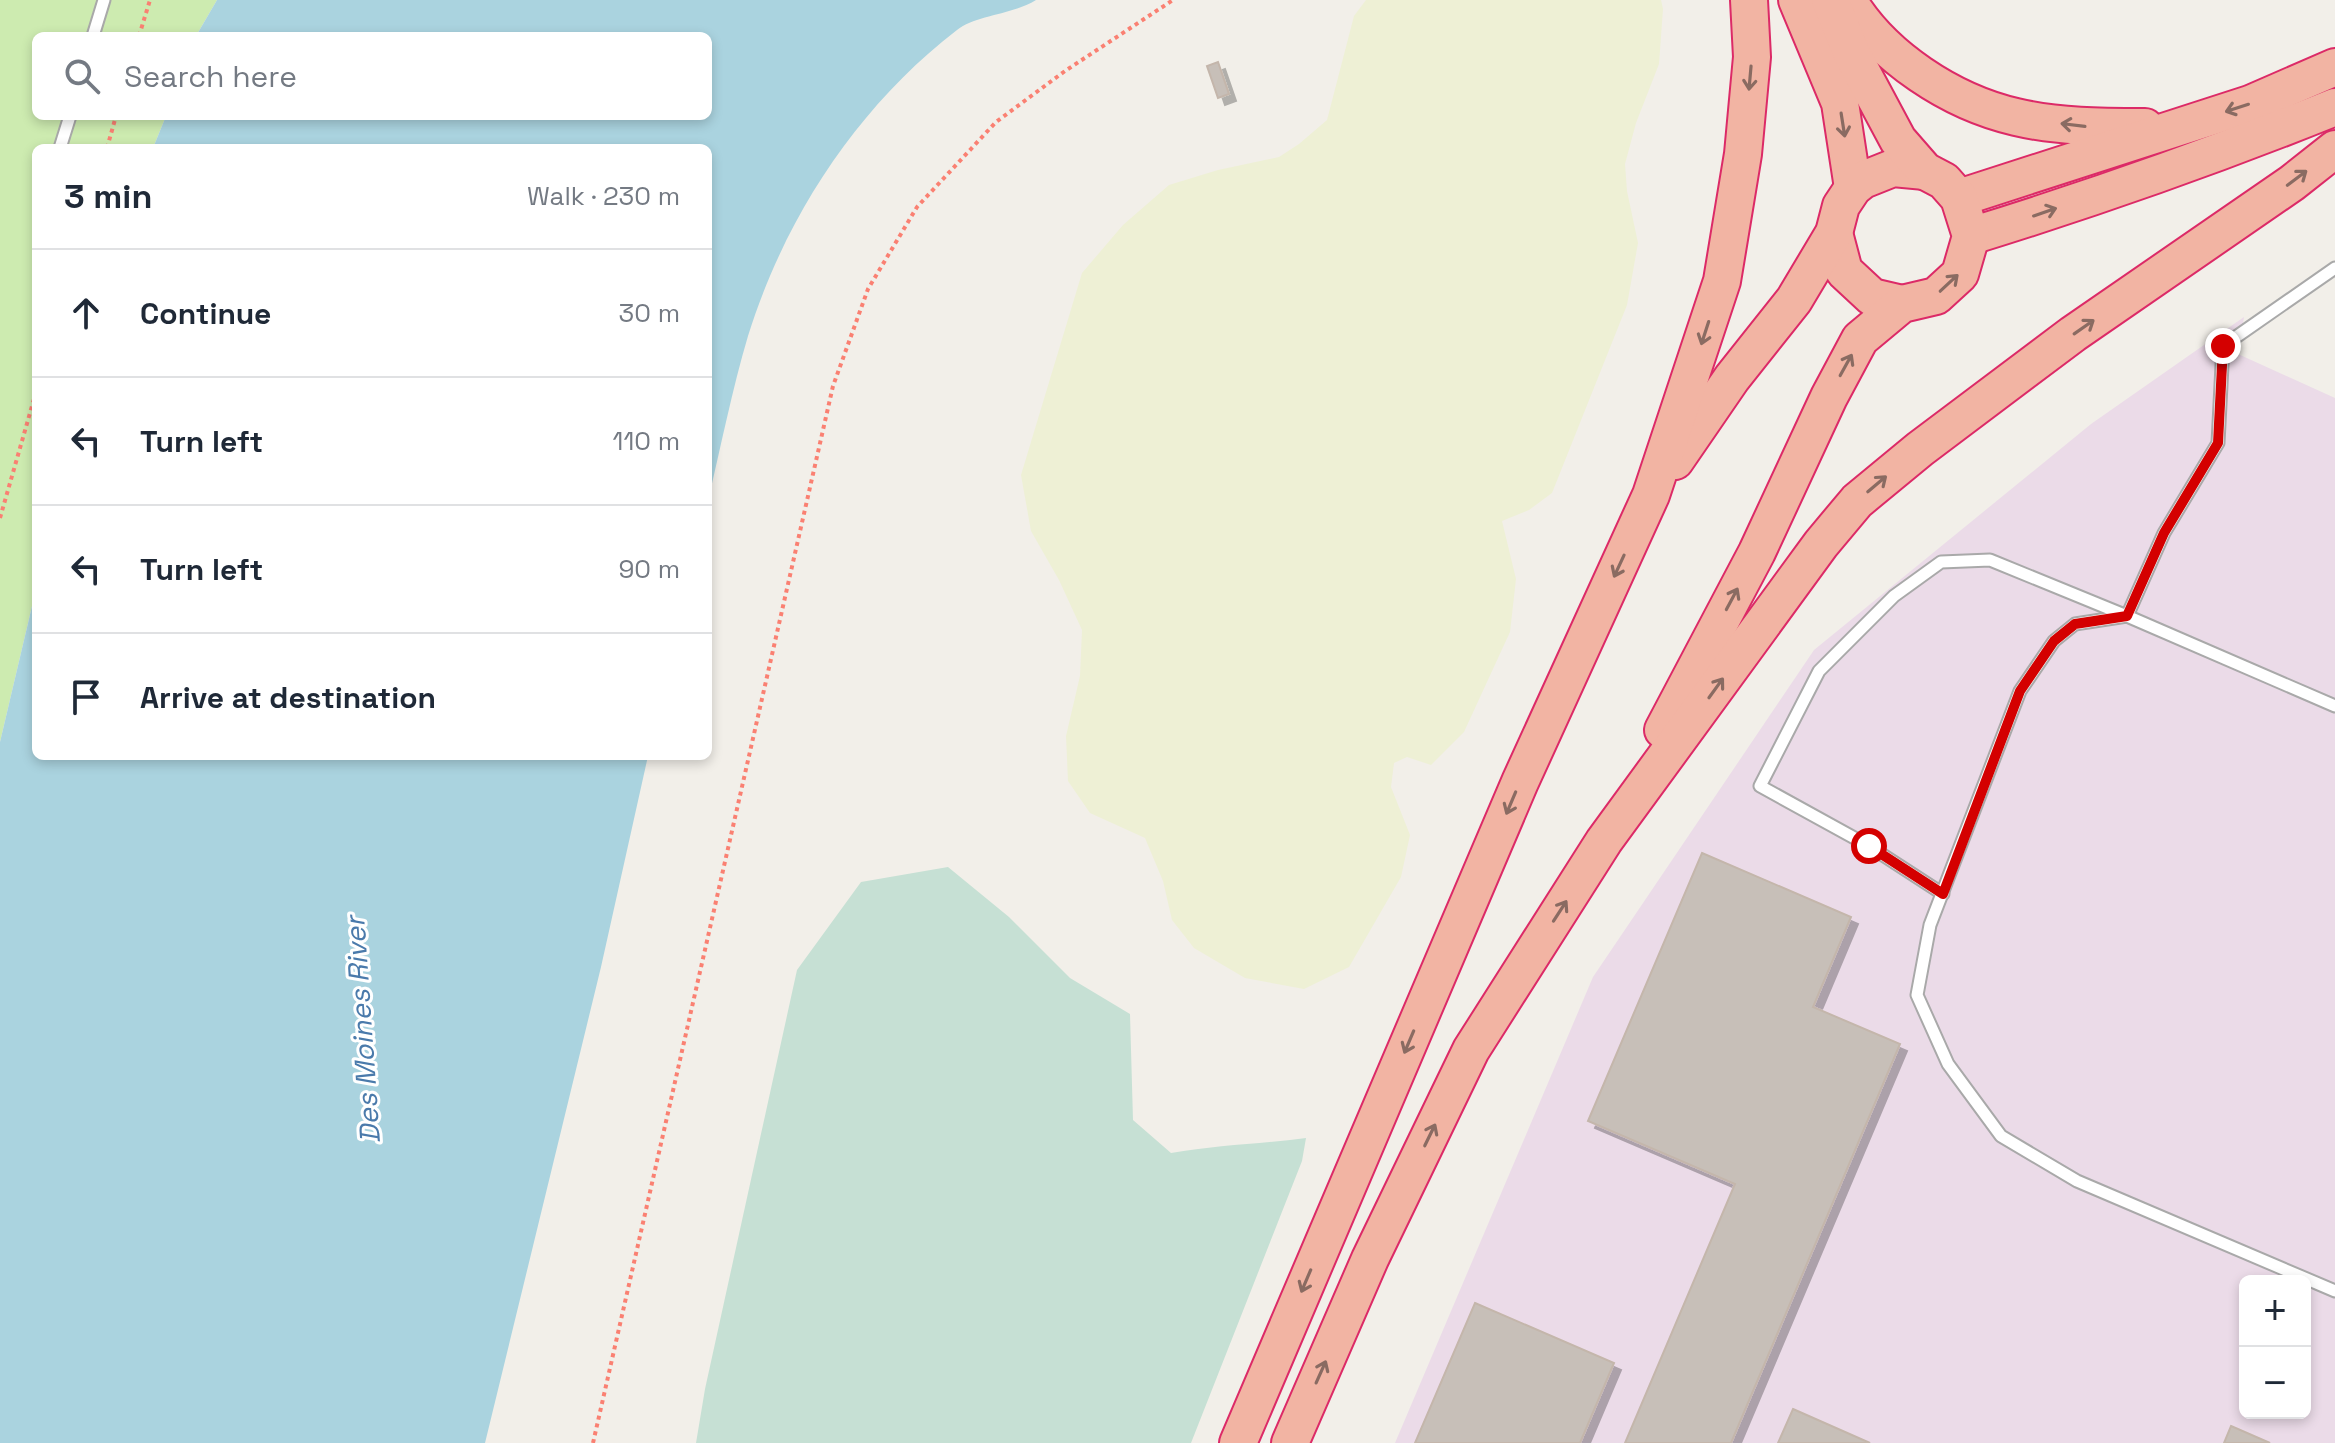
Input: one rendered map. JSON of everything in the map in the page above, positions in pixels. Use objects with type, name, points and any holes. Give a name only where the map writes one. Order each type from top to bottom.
[{"type":"highway","points":[[1238,1443],[1514,797],[1651,495],[1722,281],[1745,140],[1752,57],[1749,0]]},
{"type":"highway","points":[[1797,0],[1840,103],[1853,188]]},
{"type":"highway","points":[[1830,0],[1852,54],[1898,140],[1925,171],[1944,181],[1959,198],[1971,236],[1960,274],[1936,296],[1902,304],[1872,297],[1844,271],[1834,233]]},
{"type":"highway","points":[[1848,0],[1862,24],[1898,59],[1941,87],[1977,103],[2014,117],[2081,126],[2178,127]]},
{"type":"highway","points":[[1959,198],[2250,104],[2335,67]]},
{"type":"highway","points":[[1971,236],[2264,136],[2335,107]]},
{"type":"highway","points":[[1290,1443],[1370,1259],[1471,1050],[1604,841],[1821,544],[1857,501],[1920,449],[2060,344],[2292,183],[2335,149]]},
{"type":"highway","points":[[1651,495],[1732,378],[1794,300],[1834,233],[1841,206],[1853,188],[1863,180],[1893,168],[1925,171]]},
{"type":"highway","points":[[1604,841],[1757,552],[1829,397],[1860,339],[1902,304]]},
{"type":"lane","points":[[94,32],[104,0]]},
{"type":"lane","points":[[61,144],[69,120]]},
{"type":"lane","points":[[2127,616],[2164,533],[2218,443],[2223,346],[2335,268]]},
{"type":"lane","points":[[1943,894],[1869,846],[1760,786],[1819,671],[1894,596],[1941,562],[1990,560],[2335,706]]},
{"type":"lane","points":[[2127,616],[2075,624],[2054,641],[2020,691],[1930,925],[1917,995],[1948,1064],[2001,1136],[2077,1181],[2335,1291]]},
{"type":"path","points":[[140,32],[150,0]]},
{"type":"path","points":[[593,1443],[833,386],[868,289],[917,207],[996,122],[1065,71],[1173,0]]},
{"type":"path","points":[[108,144],[115,120]]},
{"type":"path","points":[[0,518],[32,406]]},
{"type":"shaded area","points":[[2244,317],[2238,354],[2335,398],[2335,1443],[1395,1443],[1593,977],[1814,650],[2091,424]]},
{"type":"green space","points":[[0,0],[217,0],[198,32],[32,32],[32,120],[164,120],[155,144],[32,144],[32,606],[0,742]]},
{"type":"green space","points":[[1366,0],[1661,0],[1663,9],[1659,64],[1636,123],[1625,164],[1627,191],[1638,243],[1627,305],[1552,493],[1529,510],[1502,521],[1516,579],[1510,632],[1464,732],[1431,765],[1407,757],[1394,763],[1391,787],[1410,835],[1401,877],[1349,967],[1304,989],[1245,978],[1194,948],[1172,920],[1163,881],[1145,838],[1090,813],[1068,781],[1066,736],[1080,676],[1082,630],[1059,580],[1031,531],[1021,475],[1082,273],[1123,225],[1169,185],[1218,170],[1279,157],[1327,120],[1354,16]]},
{"type":"green space","points":[[948,867],[1009,917],[1070,978],[1130,1014],[1133,1120],[1171,1153],[1306,1138],[1302,1161],[1191,1443],[696,1443],[705,1389],[797,970],[861,882]]},
{"type":"water","points":[[217,0],[1036,0],[957,30],[888,93],[829,167],[782,249],[764,292],[742,356],[712,484],[712,144],[155,144],[164,120],[712,120],[712,32],[198,32]]},
{"type":"water","name":"Des Moines River","points":[[32,606],[32,760],[647,760],[601,967],[485,1443],[0,1443],[0,742]]},
{"type":"building","points":[[1218,62],[1229,94],[1218,98],[1207,66]]},
{"type":"building","points":[[1702,853],[1851,917],[1813,1007],[1900,1044],[1731,1443],[1625,1443],[1735,1184],[1588,1121]]},
{"type":"building","points":[[1475,1303],[1614,1363],[1580,1443],[1415,1443]]},
{"type":"building","points":[[1793,1409],[1870,1443],[1778,1443]]},
{"type":"building","points":[[2231,1426],[2270,1443],[2224,1443]]},
{"type":"route","points":[[1869,846],[1943,894],[2020,691],[2054,641],[2075,624],[2127,616],[2164,533],[2218,443],[2223,346]]}]
